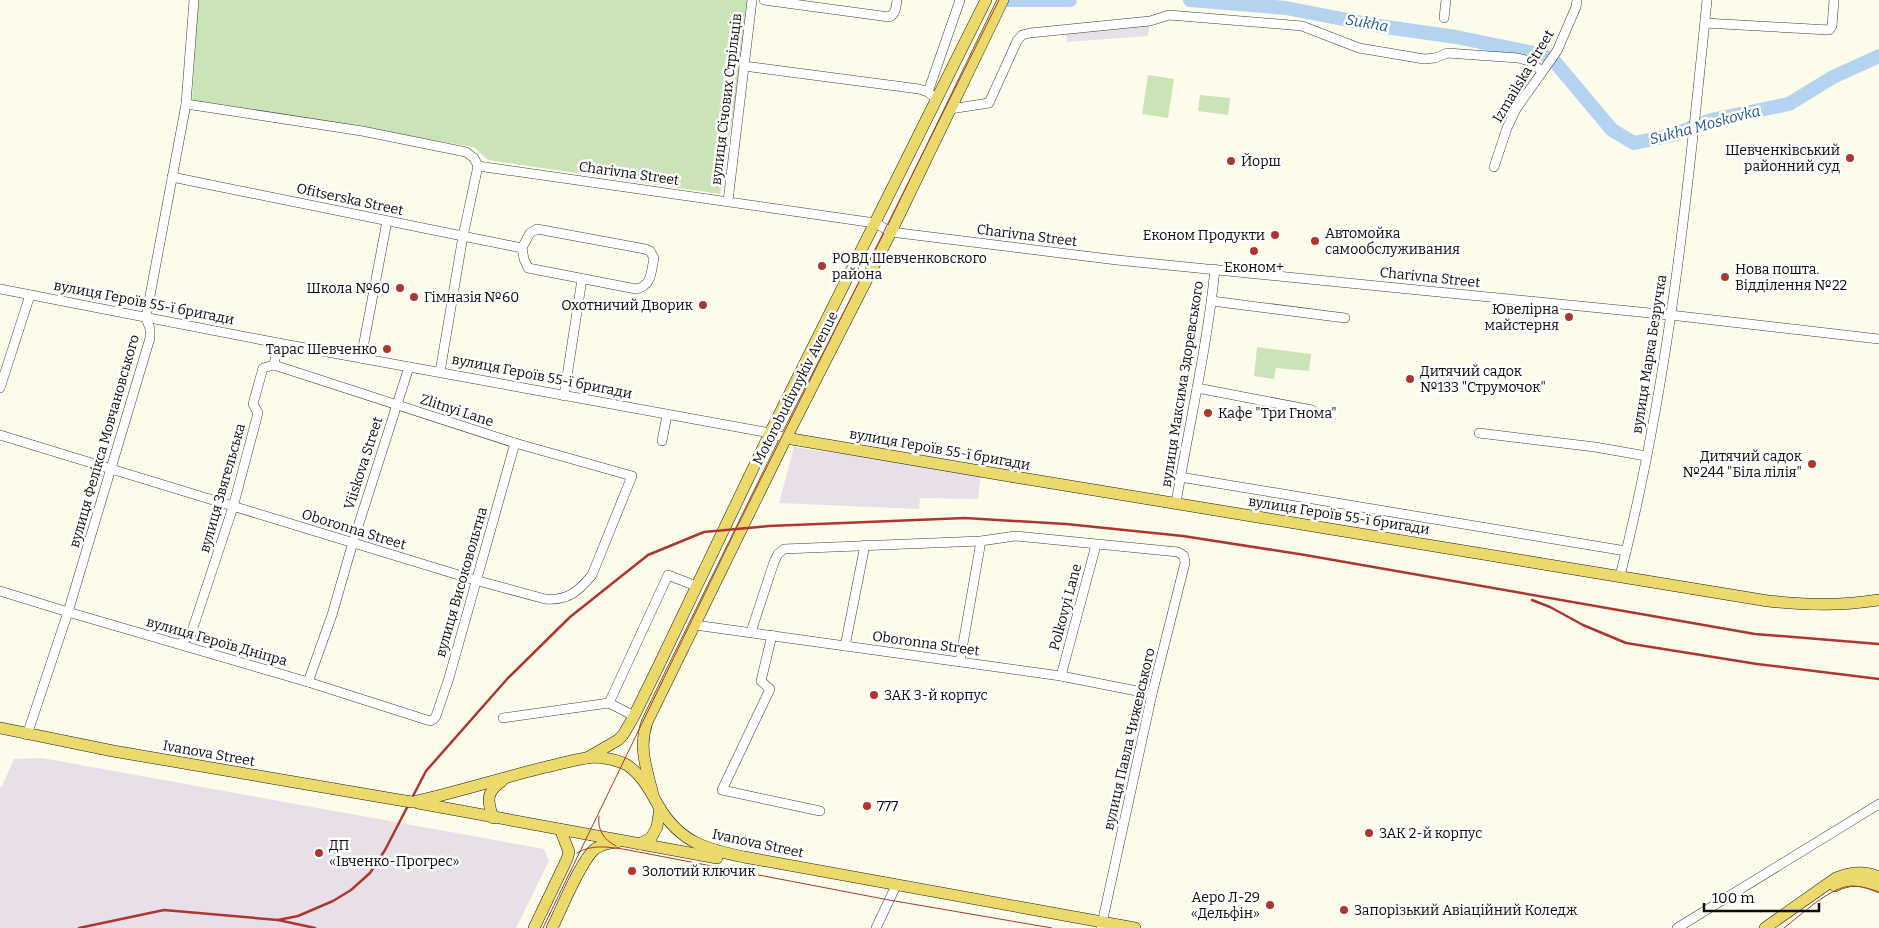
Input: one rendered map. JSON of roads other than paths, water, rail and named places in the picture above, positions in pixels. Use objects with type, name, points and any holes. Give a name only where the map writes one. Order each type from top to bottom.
[{"type":"main road","name":"Motorobudivnykiv Avenue","points":[[587,758],[618,740],[634,716],[770,433],[875,223],[932,95],[986,0]]},
{"type":"main road","name":"Motorobudivnykiv Avenue","points":[[654,795],[642,750],[647,722],[786,438],[891,232],[1003,0]]},
{"type":"main road","name":"вулиця Героїв 55-ї бригади","points":[[786,438],[1805,605],[1839,605],[1879,600]]},
{"type":"main road","name":"Ivanova Street","points":[[0,728],[27,735],[217,770],[409,802],[894,890],[1101,926],[1135,928]]},
{"type":"main road","name":"Ivanova Street","points":[[409,802],[587,758],[610,759],[626,764],[638,776],[654,795],[660,808],[687,838],[698,845],[715,851],[1101,926]]},
{"type":"main road","points":[[493,818],[489,807],[490,792],[510,776]]},
{"type":"main road","points":[[639,844],[651,838],[657,827],[660,808]]},
{"type":"main road","points":[[534,928],[567,859],[569,852],[562,831]]},
{"type":"main road","points":[[552,928],[587,858],[594,850],[601,846],[624,841]]},
{"type":"main road","points":[[1764,928],[1836,878],[1857,872],[1879,877]]},
{"type":"main road","points":[[1776,928],[1838,884],[1846,881],[1859,881],[1879,888]]},
{"type":"street","name":"вулиця Фелікса Мовчановського","points":[[27,735],[68,612],[150,338],[150,329],[146,317],[186,104],[194,0]]},
{"type":"street","name":"вулиця Січових Стрільців","points":[[728,201],[752,0]]},
{"type":"street","points":[[764,0],[889,17],[893,15],[897,0]]},
{"type":"street","points":[[744,66],[932,95],[960,0]]},
{"type":"street","points":[[1444,18],[1446,0]]},
{"type":"street","name":"Izmailska Street","points":[[1494,166],[1507,128],[1516,109],[1557,51],[1576,7],[1577,0]]},
{"type":"street","points":[[1707,0],[1705,23],[1825,30],[1830,28],[1834,0]]},
{"type":"street","points":[[950,110],[989,103],[1017,41],[1022,35],[1064,28],[1150,21],[1169,15],[1302,26],[1359,48],[1424,59],[1435,58],[1447,53],[1518,58],[1529,62],[1542,71]]},
{"type":"street","name":"вулиця Марка Безручка","points":[[1620,576],[1660,385],[1694,134],[1705,23]]},
{"type":"street","points":[[186,104],[362,131],[466,152],[474,158],[478,166],[463,236],[440,372]]},
{"type":"street","name":"Charivna Street","points":[[478,166],[875,223],[891,232],[1107,258],[1670,315],[1879,340]]},
{"type":"street","name":"Ofitserska Street","points":[[172,177],[522,248]]},
{"type":"street","points":[[361,358],[387,221]]},
{"type":"street","points":[[537,229],[645,249],[653,254],[654,258],[648,283],[636,289],[528,268],[522,248],[530,233],[537,229]]},
{"type":"street","name":"вулиця Максима Здоревського","points":[[1176,503],[1198,388],[1212,301],[1215,269]]},
{"type":"street","points":[[564,396],[582,279]]},
{"type":"street","name":"вулиця Героїв 55-ї бригади","points":[[0,289],[278,343],[770,433],[786,438]]},
{"type":"street","points":[[0,388],[30,295]]},
{"type":"street","points":[[1212,301],[1345,318]]},
{"type":"street","points":[[274,365],[278,343]]},
{"type":"street","name":"Zlitnyi Lane","points":[[274,365],[515,443],[632,476]]},
{"type":"street","name":"вулиця Звягельська","points":[[180,644],[191,634],[233,507],[258,413],[253,404],[263,368],[274,365]]},
{"type":"street","name":"Viiskova Street","points":[[308,682],[332,615],[352,542],[409,367]]},
{"type":"street","points":[[1198,388],[1312,410]]},
{"type":"street","points":[[662,441],[668,415]]},
{"type":"street","points":[[1480,434],[1595,447],[1646,456]]},
{"type":"street","name":"Oboronna Street","points":[[0,435],[476,580],[555,600],[566,598],[592,575],[632,476]]},
{"type":"street","name":"вулиця Високовольтна","points":[[426,720],[434,719],[436,716],[449,678],[515,443]]},
{"type":"street","points":[[1180,477],[1626,551]]},
{"type":"street","points":[[751,632],[778,554],[784,549],[981,541],[1015,536],[1029,536],[1096,545]]},
{"type":"street","points":[[960,661],[981,541]]},
{"type":"street","points":[[845,646],[865,545]]},
{"type":"street","name":"вулиця Павла Чижевського","points":[[1096,545],[1178,552],[1184,556],[1185,563],[1152,694],[1101,926]]},
{"type":"street","name":"Polkovyi Lane","points":[[1061,676],[1096,545]]},
{"type":"street","points":[[609,703],[668,576],[696,586]]},
{"type":"street","name":"вулиця Героїв Дніпра","points":[[0,590],[68,612],[308,682],[426,720]]},
{"type":"street","name":"Oboronna Street","points":[[695,624],[1061,676],[1152,694]]},
{"type":"street","points":[[772,635],[761,681],[770,689],[722,790],[820,811]]},
{"type":"street","points":[[503,718],[609,703],[634,716]]},
{"type":"street","points":[[1677,928],[1879,804]]},
{"type":"street","points":[[876,928],[894,890]]},
{"type":"waterway","name":"Sukha","points":[[1005,0],[1070,0]]},
{"type":"waterway","name":"Sukha","points":[[1190,0],[1286,8],[1379,26],[1456,37],[1544,55]]},
{"type":"waterway","name":"Sukha Moskovka","points":[[1555,62],[1612,130],[1634,143],[1673,135],[1711,120],[1789,104],[1833,77],[1879,56]]},
{"type":"tram line","points":[[543,928],[736,529],[999,0]]},
{"type":"tram line","points":[[599,816],[599,826],[602,834],[616,846]]},
{"type":"tram line","points":[[577,853],[594,847],[623,849],[889,900],[1052,928]]},
{"type":"tram line","points":[[1784,928],[1816,902],[1844,887],[1852,886],[1879,892]]},
{"type":"railway","points":[[278,920],[298,916],[333,901],[351,890],[370,873],[385,850],[426,771],[508,678],[570,617],[648,555],[704,532],[769,526],[965,518],[1066,524],[1183,536],[1305,555],[1755,634],[1879,644]]},
{"type":"railway","points":[[1532,600],[1550,607],[1583,625],[1626,643],[1757,664],[1879,679]]},
{"type":"railway","points":[[79,928],[164,910],[278,920],[315,928]]},
{"type":"place","name":"Шевченківський районний суд","points":[[1850,158]]},
{"type":"place","name":"Йорш","points":[[1231,161]]},
{"type":"place","name":"Економ Продукти","points":[[1275,235]]},
{"type":"place","name":"Автомойка самообслуживания","points":[[1315,241]]},
{"type":"place","name":"Економ+","points":[[1254,251]]},
{"type":"place","name":"РОВД Шевченковского района","points":[[822,266]]},
{"type":"place","name":"Нова пошта. Відділення №22","points":[[1725,277]]},
{"type":"place","name":"Школа №60","points":[[400,288]]},
{"type":"place","name":"Гімназія №60","points":[[414,297]]},
{"type":"place","name":"Охотничий Дворик","points":[[703,305]]},
{"type":"place","name":"Ювелірна майстерня","points":[[1569,317]]},
{"type":"place","name":"Тарас Шевченко","points":[[387,349]]},
{"type":"place","name":"Дитячий садок №133 \"Струмочок\"","points":[[1410,379]]},
{"type":"place","name":"Кафе \"Три Гнома\"","points":[[1208,413]]},
{"type":"place","name":"Дитячий садок №244 \"Біла лілія\"","points":[[1812,464]]},
{"type":"place","name":"ЗАК 3-й корпус","points":[[874,695]]},
{"type":"place","name":"777","points":[[867,806]]},
{"type":"place","name":"ЗАК 2-й корпус","points":[[1369,833]]},
{"type":"place","name":"ДП «Івченко-Прогрес»","points":[[319,853]]},
{"type":"place","name":"Золотий ключик","points":[[632,871]]},
{"type":"place","name":"Аеро Л-29 «Дельфін»","points":[[1270,905]]},
{"type":"place","name":"Запорізький Авіаційний Коледж","points":[[1344,910]]}]
